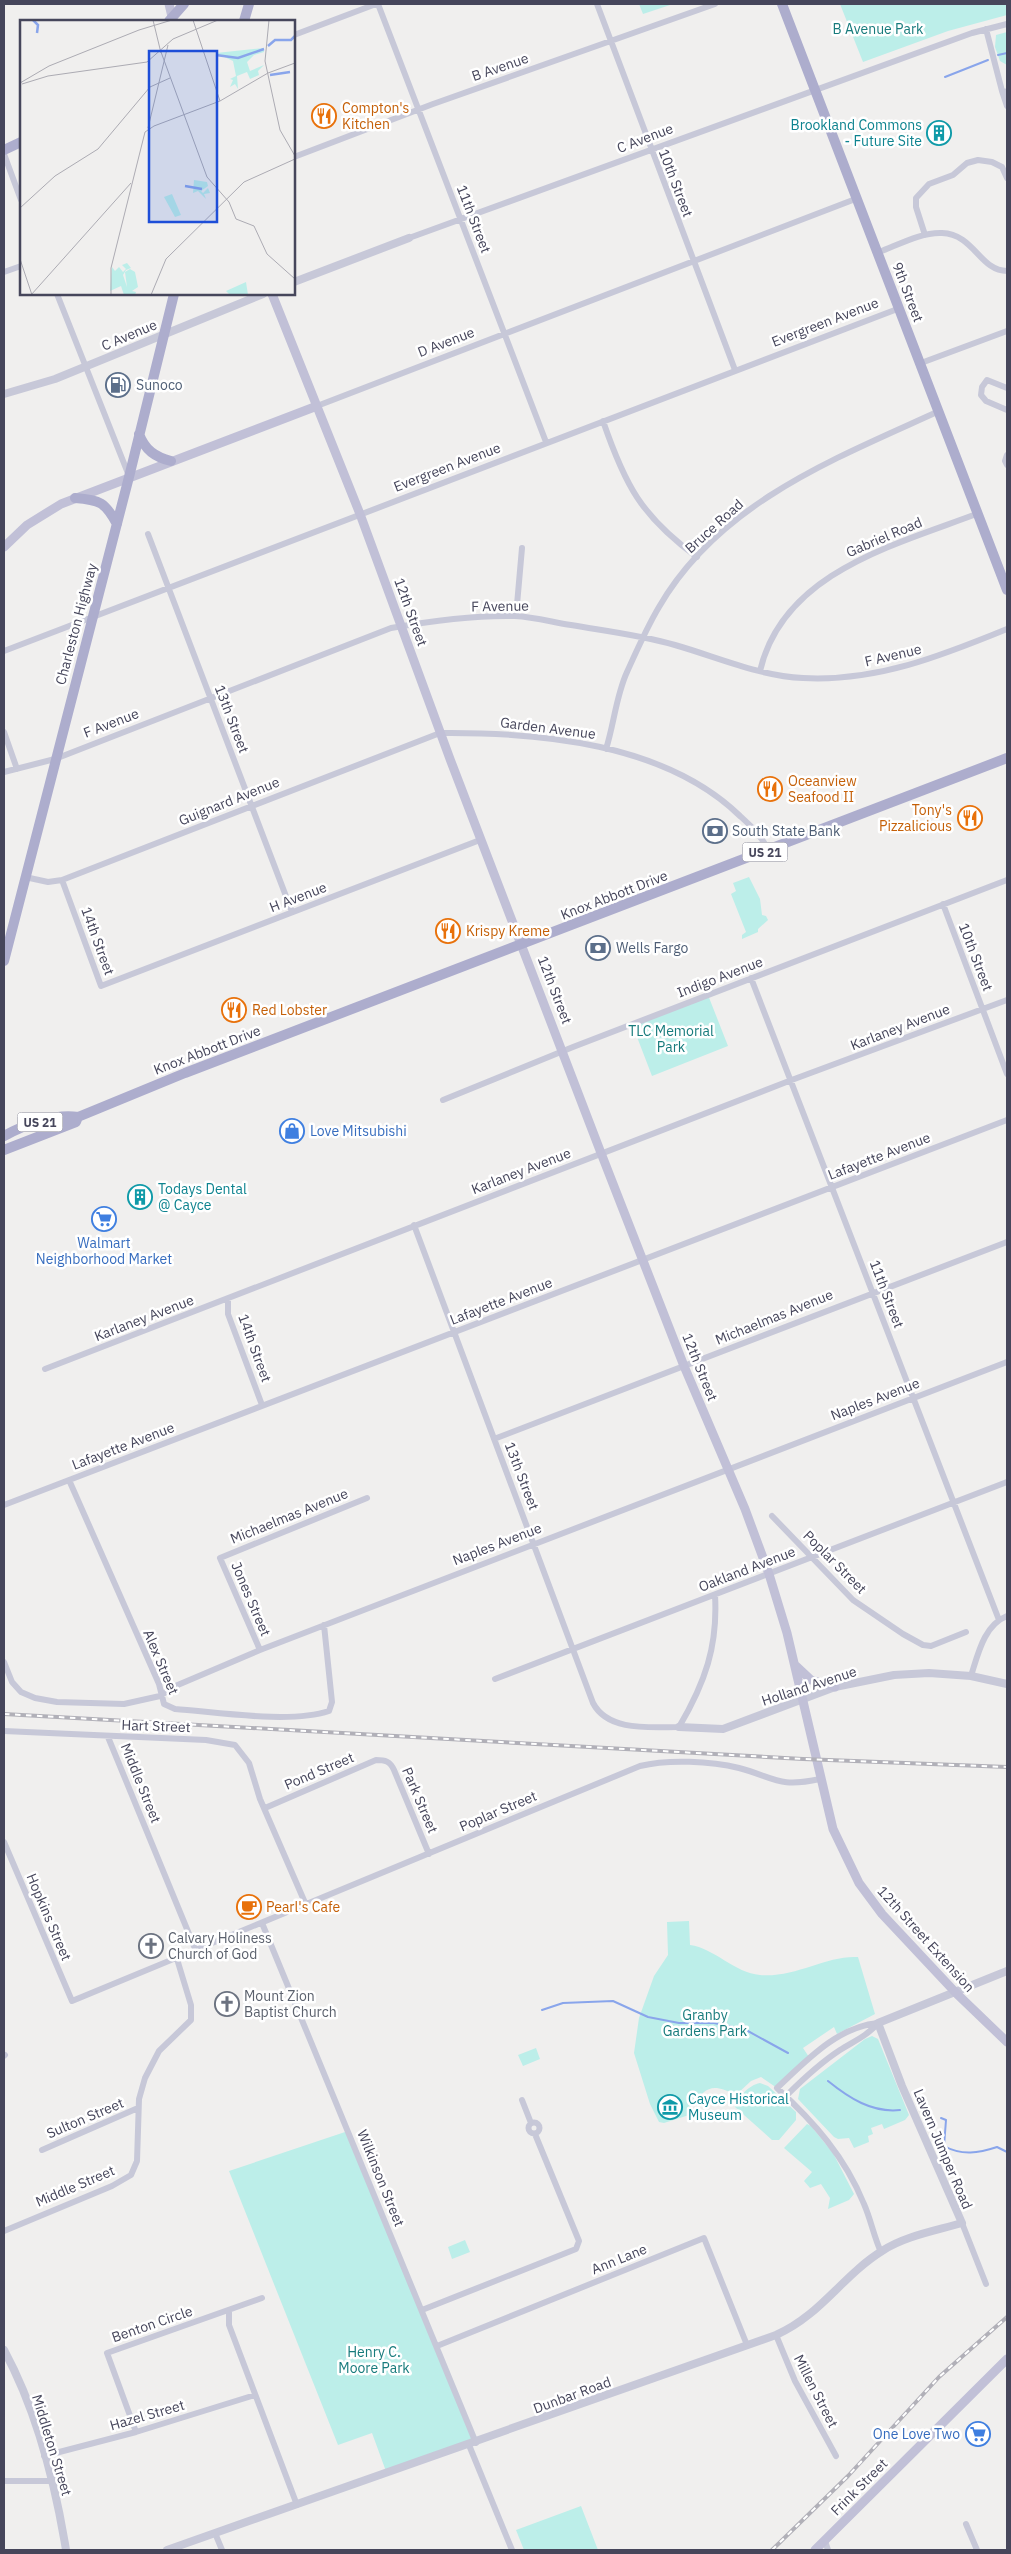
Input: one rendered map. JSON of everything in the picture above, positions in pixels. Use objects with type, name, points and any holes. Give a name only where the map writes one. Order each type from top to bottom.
[{"type":"main road","points":[[169,4],[173,20]]},
{"type":"main road","points":[[173,20],[184,4]]},
{"type":"main road","points":[[244,20],[249,4]]},
{"type":"main road","name":"9th Street","points":[[782,4],[879,252],[937,412],[1007,590]]},
{"type":"main road","points":[[4,150],[20,142]]},
{"type":"main road","name":"Charleston Highway","points":[[4,961],[91,618],[129,477],[162,336],[174,295]]},
{"type":"main road","name":"12th Street","points":[[272,295],[360,514],[440,734],[601,1153],[684,1366],[729,1469],[770,1574],[802,1698]]},
{"type":"main road","name":"D Avenue","points":[[4,547],[16,534],[44,514],[75,498],[316,406]]},
{"type":"main road","points":[[139,434],[149,452],[171,461]]},
{"type":"main road","points":[[75,498],[94,500],[108,507],[117,524]]},
{"type":"main road","name":"Knox Abbott Drive","points":[[4,1150],[76,1122],[78,1117],[185,1073],[1007,758]]},
{"type":"main road","name":"US 21","points":[[4,1136],[64,1115],[78,1117]]},
{"type":"main road","points":[[794,1664],[811,1680],[835,1687]]},
{"type":"main road","name":"12th Street Extension","points":[[802,1698],[833,1830],[859,1883],[882,1914],[956,1993],[1007,2042]]},
{"type":"main road","name":"Frink Street","points":[[815,2550],[1007,2359]]},
{"type":"street","points":[[295,35],[377,4]]},
{"type":"street","name":"11th Street","points":[[377,4],[546,442]]},
{"type":"street","name":"10th Street","points":[[597,4],[735,370]]},
{"type":"street","name":"B Avenue","points":[[295,158],[419,109],[715,4]]},
{"type":"street","name":"C Avenue","points":[[295,282],[650,148],[816,91],[986,29],[1007,24]]},
{"type":"street","points":[[986,29],[1005,92],[1007,106]]},
{"type":"street","points":[[4,154],[20,197]]},
{"type":"street","points":[[925,235],[916,207],[916,198],[929,184],[953,174],[967,163],[978,160],[992,162],[1002,167],[1007,178]]},
{"type":"street","name":"D Avenue","points":[[316,406],[858,198]]},
{"type":"street","points":[[879,252],[925,235],[942,233],[954,235],[966,241],[990,266],[1007,271]]},
{"type":"street","points":[[4,272],[20,266]]},
{"type":"street","points":[[57,295],[87,366],[129,477]]},
{"type":"street","name":"C Avenue","points":[[4,394],[16,392],[87,366],[162,336],[190,322],[260,295]]},
{"type":"street","name":"Evergreen Avenue","points":[[4,651],[900,308]]},
{"type":"street","points":[[920,363],[1007,331]]},
{"type":"street","points":[[1007,388],[987,380],[982,387],[980,395],[1007,410]]},
{"type":"street","name":"Bruce Road","points":[[606,749],[621,688],[644,638],[659,607],[697,557],[750,509],[798,478],[937,412]]},
{"type":"street","points":[[603,421],[622,473],[638,502],[672,536],[697,557]]},
{"type":"street","points":[[1007,455],[1007,464]]},
{"type":"street","name":"Gabriel Road","points":[[760,671],[772,636],[785,615],[801,599],[839,570],[860,558],[978,513]]},
{"type":"street","name":"13th Street","points":[[148,534],[292,912]]},
{"type":"street","points":[[516,616],[522,548]]},
{"type":"street","name":"F Avenue","points":[[4,772],[55,759],[401,626],[437,621],[516,616],[613,631],[674,645],[760,671],[806,678],[844,677],[884,672],[928,660],[1007,628]]},
{"type":"street","points":[[4,732],[17,769]]},
{"type":"street","name":"Garden Avenue","points":[[440,734],[519,734],[563,740],[606,749],[676,774],[712,793],[763,838],[768,850]]},
{"type":"street","name":"Guignard Avenue","points":[[25,877],[48,882],[62,880],[252,805],[440,734]]},
{"type":"street","name":"H Avenue","points":[[125,977],[480,840]]},
{"type":"street","name":"14th Street","points":[[62,880],[101,986],[125,977]]},
{"type":"street","name":"Indigo Avenue","points":[[443,1100],[563,1051],[1007,880]]},
{"type":"street","name":"10th Street","points":[[943,904],[1007,1074]]},
{"type":"street","name":"11th Street","points":[[751,978],[999,1620]]},
{"type":"street","name":"Karlaney Avenue","points":[[45,1369],[790,1080],[1007,1000]]},
{"type":"street","name":"Lafayette Avenue","points":[[4,1504],[1007,1120]]},
{"type":"street","name":"13th Street","points":[[414,1225],[593,1703],[600,1715],[620,1724],[679,1727]]},
{"type":"street","name":"Michaelmas Avenue","points":[[494,1439],[1007,1242]]},
{"type":"street","name":"14th Street","points":[[228,1299],[228,1314],[262,1405]]},
{"type":"street","name":"Naples Avenue","points":[[5,1664],[12,1682],[21,1692],[42,1700],[124,1704],[160,1696],[173,1687],[260,1650],[1007,1362]]},
{"type":"street","name":"Alex Street","points":[[70,1480],[159,1684],[160,1696],[164,1704],[175,1709],[286,1716],[313,1716],[328,1711],[332,1702],[324,1625]]},
{"type":"street","name":"Oakland Avenue","points":[[495,1679],[1007,1482]]},
{"type":"street","name":"Michaelmas Avenue","points":[[220,1558],[368,1498]]},
{"type":"street","name":"Poplar Street","points":[[772,1516],[810,1558],[853,1600],[897,1630],[923,1644],[938,1644],[966,1632]]},
{"type":"street","name":"Jones Street","points":[[220,1558],[260,1650]]},
{"type":"street","points":[[679,1727],[694,1701],[710,1660],[716,1632],[715,1595]]},
{"type":"street","points":[[971,1676],[982,1642],[999,1620],[1007,1616]]},
{"type":"street","name":"Holland Avenue","points":[[679,1727],[723,1729],[835,1687],[907,1674],[929,1673],[971,1676],[1007,1684]]},
{"type":"street","name":"Hart Street","points":[[4,1731],[206,1740],[235,1745],[249,1763],[252,1778],[265,1808]]},
{"type":"street","name":"Middle Street","points":[[108,1736],[196,1951]]},
{"type":"street","name":"Pond Street","points":[[265,1808],[376,1760],[384,1760]]},
{"type":"street","name":"Park Street","points":[[384,1760],[391,1763],[429,1854]]},
{"type":"street","name":"Poplar Street","points":[[72,2001],[177,1960],[647,1764],[719,1764],[740,1768],[778,1782],[797,1784],[820,1779]]},
{"type":"street","points":[[265,1808],[306,1905]]},
{"type":"street","name":"Hopkins Street","points":[[4,1842],[72,2001]]},
{"type":"street","name":"Wilkinson Street","points":[[262,1923],[437,2346],[510,2550]]},
{"type":"street","name":"Middle Street","points":[[4,2231],[112,2186],[131,2175],[137,2161],[138,2108],[145,2078],[154,2057],[191,2020],[191,2005],[177,1960]]},
{"type":"street","points":[[881,2252],[864,2203],[842,2159],[816,2124],[777,2088],[803,2062],[824,2047],[865,2024],[878,2023],[1007,1971]]},
{"type":"street","points":[[786,2096],[811,2071],[840,2050],[869,2034],[878,2023]]},
{"type":"street","name":"Lavern Jumper Road","points":[[878,2023],[902,2086],[962,2223],[986,2284]]},
{"type":"street","points":[[422,2310],[576,2249],[579,2241],[535,2134],[539,2127],[537,2124],[531,2123],[522,2100]]},
{"type":"street","name":"Sulton Street","points":[[42,2150],[138,2108]]},
{"type":"street","name":"Dunbar Road","points":[[166,2550],[473,2444],[776,2335],[791,2328],[822,2306],[860,2268],[881,2252],[906,2239],[962,2223]]},
{"type":"street","name":"Ann Lane","points":[[437,2346],[704,2238],[747,2345]]},
{"type":"street","name":"Benton Circle","points":[[136,2432],[107,2353],[262,2298]]},
{"type":"street","points":[[229,2310],[229,2325],[298,2505]]},
{"type":"street","name":"Millen Street","points":[[776,2335],[795,2381],[836,2456]]},
{"type":"street","name":"Middleton Street","points":[[4,2350],[20,2381],[44,2456],[52,2482],[66,2550]]},
{"type":"street","name":"Hazel Street","points":[[44,2456],[136,2432],[255,2395]]},
{"type":"street","points":[[4,2481],[52,2482]]},
{"type":"street","points":[[966,2524],[977,2550]]},
{"type":"street","points":[[215,2534],[222,2550]]},
{"type":"street","points":[[825,2541],[828,2550]]},
{"type":"green space","points":[[639,4],[673,4],[643,14]]},
{"type":"green space","name":"B Avenue Park","points":[[840,4],[1007,4],[1007,15],[948,31],[863,62]]},
{"type":"green space","points":[[1007,32],[1007,65],[1000,61],[995,47],[996,35]]},
{"type":"green space","points":[[749,877],[760,899],[762,915],[766,916],[768,920],[758,929],[758,932],[742,939],[742,935],[746,932],[731,894],[736,891],[733,883]]},
{"type":"green space","name":"TLC Memorial Park","points":[[708,995],[728,1046],[652,1076],[632,1024]]},
{"type":"green space","name":"Granby Gardens Park","points":[[689,1921],[690,1945],[708,1951],[742,1970],[760,1975],[786,1973],[835,1959],[858,1957],[875,2014],[837,2034],[834,2027],[803,2048],[809,2057],[777,2088],[761,2077],[751,2081],[736,2095],[721,2089],[710,2089],[701,2095],[690,2107],[689,2115],[664,2123],[659,2122],[650,2104],[634,2053],[639,2018],[654,1976],[668,1955],[667,1922]]},
{"type":"green space","points":[[872,2036],[878,2039],[909,2115],[905,2120],[884,2129],[882,2124],[871,2128],[873,2134],[868,2136],[869,2142],[854,2148],[849,2138],[838,2139],[834,2137],[798,2099],[800,2089],[865,2039]]},
{"type":"green space","points":[[536,2048],[540,2059],[523,2066],[518,2055]]},
{"type":"green space","points":[[760,2083],[768,2086],[796,2112],[796,2120],[779,2140],[772,2140],[735,2107],[744,2092]]},
{"type":"green space","points":[[807,2124],[811,2126],[833,2153],[854,2194],[849,2200],[828,2209],[830,2198],[821,2184],[810,2188],[804,2181],[812,2172],[784,2148]]},
{"type":"green space","name":"Henry C. Moore Park","points":[[348,2131],[476,2443],[387,2474],[372,2433],[338,2445],[229,2171]]},
{"type":"green space","points":[[465,2240],[470,2252],[452,2259],[448,2247]]},
{"type":"green space","points":[[581,2506],[598,2550],[524,2550],[516,2530]]},
{"type":"waterway","points":[[998,55],[1007,53]]},
{"type":"waterway","points":[[945,77],[988,60]]},
{"type":"waterway","points":[[542,2010],[563,2003],[613,2001],[648,2017],[679,2023],[714,2023],[746,2030],[788,2053]]},
{"type":"waterway","points":[[828,2081],[844,2093],[870,2107],[900,2110]]},
{"type":"waterway","points":[[941,2118],[946,2120],[944,2146],[964,2152],[984,2151],[997,2147],[1007,2152]]},
{"type":"railway","points":[[4,1714],[803,1759],[1007,1767]]},
{"type":"railway","points":[[772,2550],[848,2476],[939,2377],[1007,2317]]},
{"type":"place","name":"Compton's Kitchen","points":[[324,116]]},
{"type":"place","name":"Brookland Commons - Future Site","points":[[939,133]]},
{"type":"place","name":"Sunoco","points":[[118,385]]},
{"type":"place","name":"Oceanview Seafood II","points":[[770,789]]},
{"type":"place","name":"Tony's Pizzalicious","points":[[970,818]]},
{"type":"place","name":"South State Bank","points":[[715,831]]},
{"type":"place","name":"Krispy Kreme","points":[[448,931]]},
{"type":"place","name":"Wells Fargo","points":[[598,948]]},
{"type":"place","name":"Red Lobster","points":[[234,1010]]},
{"type":"place","name":"Love Mitsubishi","points":[[292,1131]]},
{"type":"place","name":"Todays Dental @ Cayce","points":[[140,1197]]},
{"type":"place","name":"Walmart Neighborhood Market","points":[[104,1219]]},
{"type":"place","name":"Pearl's Cafe","points":[[249,1907]]},
{"type":"place","name":"Calvary Holiness Church of God","points":[[151,1946]]},
{"type":"place","name":"Mount Zion Baptist Church","points":[[227,2004]]},
{"type":"place","name":"Cayce Historical Museum","points":[[670,2107]]},
{"type":"place","name":"One Love Two","points":[[978,2434]]}]
